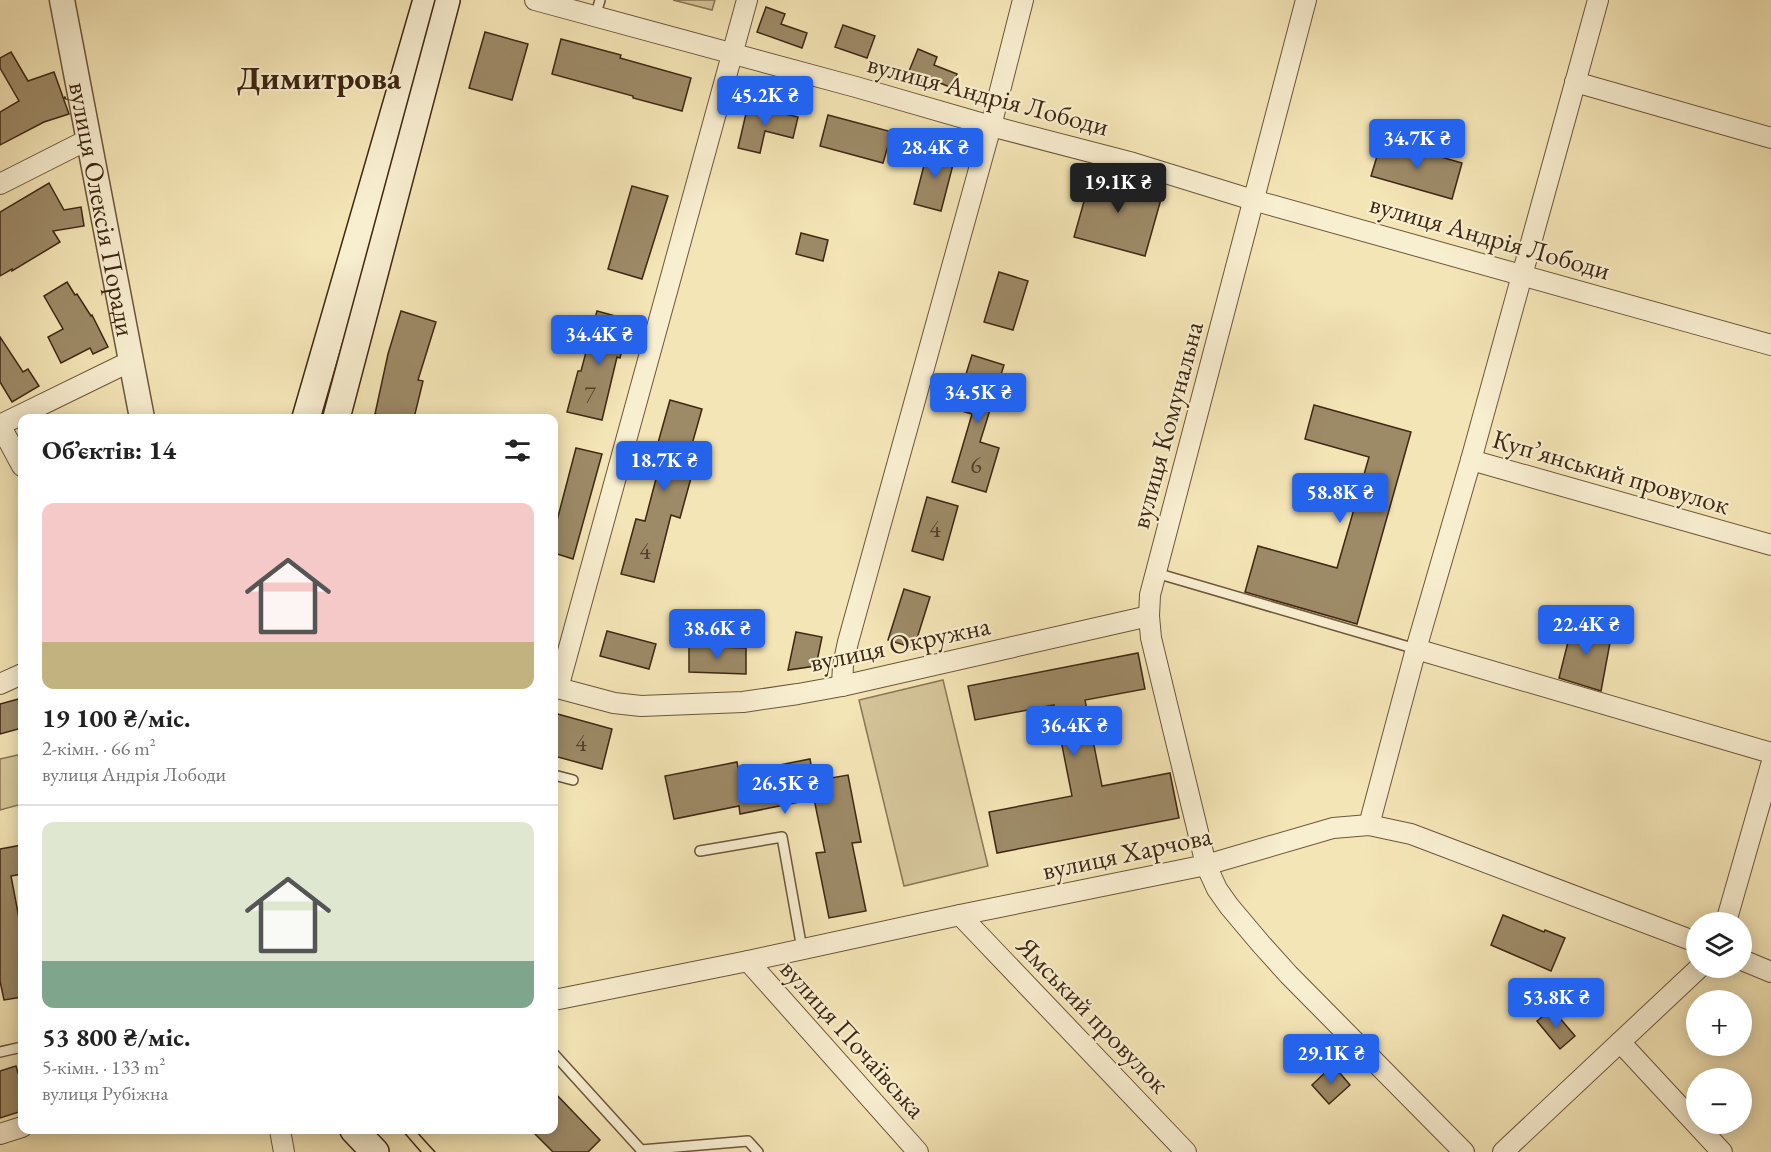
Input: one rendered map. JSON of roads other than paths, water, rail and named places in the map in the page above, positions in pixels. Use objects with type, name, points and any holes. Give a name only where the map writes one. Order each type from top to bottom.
[{"type":"main road","points":[[307,414],[427,0]]},
{"type":"main road","points":[[337,414],[446,0]]},
{"type":"main road","points":[[358,1134],[375,1152]]},
{"type":"street","name":"вулиця Олексія Поради","points":[[62,0],[141,414]]},
{"type":"street","name":"вулиця Андрія Лободи","points":[[535,0],[597,9],[732,53],[991,126],[1133,163],[1253,200],[1771,345]]},
{"type":"street","points":[[558,681],[747,0]]},
{"type":"street","points":[[842,686],[848,642],[991,126],[1023,0]]},
{"type":"street","name":"вулиця Комунальна","points":[[1306,0],[1150,595],[1151,638],[1206,865],[1223,898],[1289,975],[1464,1152]]},
{"type":"street","points":[[1369,825],[1598,0]]},
{"type":"street","points":[[1575,82],[1771,138]]},
{"type":"street","points":[[0,184],[89,139]]},
{"type":"street","points":[[23,414],[131,361]]},
{"type":"street","points":[[18,416],[0,425],[18,459]]},
{"type":"street","name":"Куп’янський провулок","points":[[1471,460],[1771,545]]},
{"type":"street","name":"вулиця Окружна","points":[[558,689],[614,703],[641,706],[743,702],[842,686],[1149,616]]},
{"type":"street","points":[[1416,649],[1771,753]]},
{"type":"street","points":[[0,684],[18,676]]},
{"type":"street","points":[[1729,912],[1771,765]]},
{"type":"street","name":"вулиця Харчова","points":[[558,999],[1206,865],[1333,828],[1369,825],[1411,834],[1686,938]]},
{"type":"street","name":"Ямський провулок","points":[[960,915],[1186,1152]]},
{"type":"street","name":"вулиця Почаївська","points":[[748,961],[918,1152]]},
{"type":"street","points":[[1752,964],[1771,972]]},
{"type":"street","points":[[1503,1152],[1688,978]]},
{"type":"street","points":[[1620,1042],[1722,1152]]},
{"type":"street","points":[[0,1134],[18,1128]]},
{"type":"street","points":[[281,1134],[284,1152]]},
{"type":"lane","points":[[1156,573],[1416,649]]},
{"type":"lane","points":[[558,776],[573,780]]},
{"type":"lane","points":[[700,851],[782,837],[802,949]]},
{"type":"lane","points":[[0,1052],[18,1048]]},
{"type":"lane","points":[[558,1058],[642,1151],[748,1141],[758,1152]]},
{"type":"tram line","points":[[323,414],[435,0]]},
{"type":"tram line","points":[[405,1134],[421,1152]]},
{"type":"tram line","points":[[419,1134],[435,1152]]},
{"type":"district","name":"Димитрова","points":[[319,77]]}]
